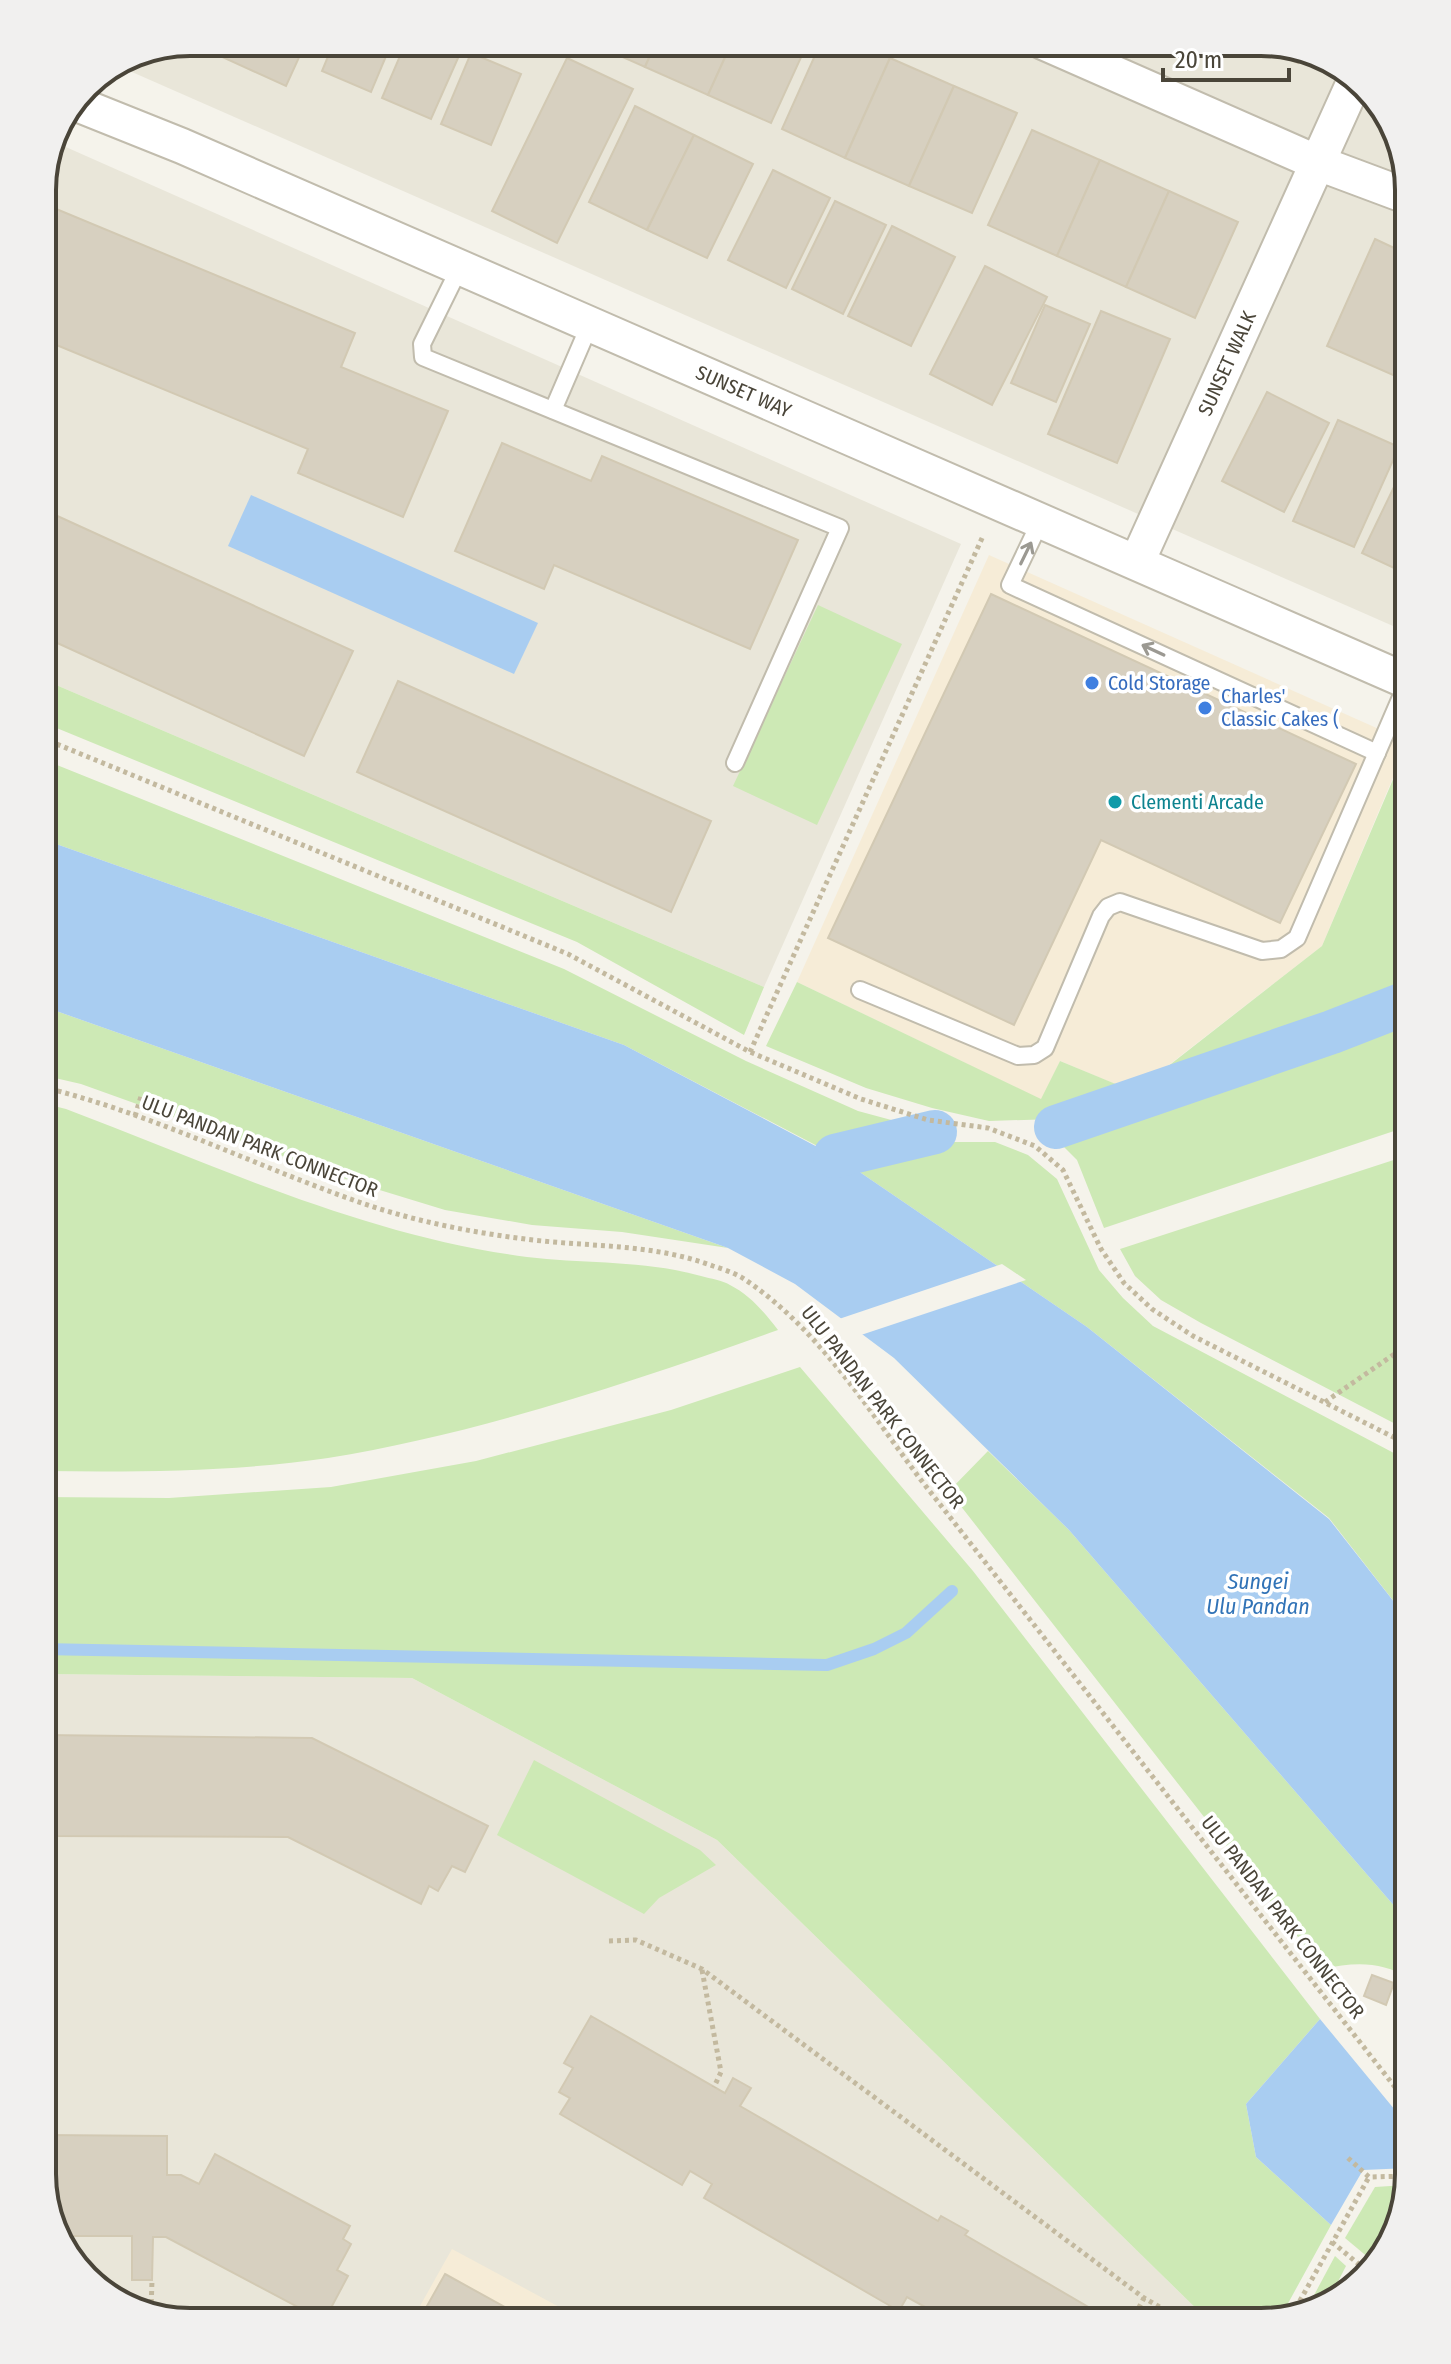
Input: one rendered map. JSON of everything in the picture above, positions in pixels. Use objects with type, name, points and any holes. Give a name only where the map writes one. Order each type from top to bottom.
[{"type":"street","points":[[1075,56],[1318,163],[1395,192]]},
{"type":"street","name":"SUNSET WALK","points":[[1137,562],[1350,90]]},
{"type":"street","name":"SUNSET WAY","points":[[85,107],[182,146],[1395,676]]},
{"type":"lane","points":[[460,267],[422,344],[423,357],[840,528],[735,763]]},
{"type":"lane","points":[[553,410],[590,324]]},
{"type":"lane","points":[[1041,520],[1010,585],[1377,753]]},
{"type":"lane","points":[[860,990],[1018,1056],[1034,1055],[1045,1048],[1101,916],[1108,907],[1120,902],[1262,951],[1281,949],[1297,938],[1395,712]]},
{"type":"path","points":[[750,1052],[985,532]]},
{"type":"path","points":[[56,744],[568,954],[750,1052],[861,1099],[928,1120],[988,1128],[1035,1146],[1063,1170],[1101,1249],[1124,1283],[1152,1309],[1193,1336],[1395,1438]]},
{"type":"path","name":"ULU PANDAN PARK CONNECTOR","points":[[56,1091],[135,1116],[358,1202],[451,1227],[534,1240],[621,1245],[683,1255],[738,1275],[793,1316],[849,1384],[930,1493],[1395,2087]]},
{"type":"path","points":[[135,1116],[142,1093]]},
{"type":"path","points":[[1325,1402],[1395,1354]]},
{"type":"path","points":[[609,1941],[636,1940],[702,1969],[1162,2308]]},
{"type":"path","points":[[702,1969],[721,2072],[714,2087]]},
{"type":"path","points":[[1348,2158],[1369,2177],[1395,2176]]},
{"type":"path","points":[[1299,2302],[1369,2177]]},
{"type":"path","points":[[1332,2242],[1359,2265]]},
{"type":"path","points":[[151,2302],[152,2280]]},
{"type":"path","points":[[1139,2308],[1144,2298]]},
{"type":"shaded area","points":[[190,56],[1270,56],[1304,63],[1320,70],[1349,89],[1362,102],[1381,131],[1392,164],[1395,190],[1395,627],[130,71],[147,63]]},
{"type":"shaded area","points":[[64,146],[961,544],[764,987],[56,685],[56,181]]},
{"type":"shaded area","points":[[989,555],[1395,736],[1395,773],[1322,946],[1134,1092],[1060,1061],[1042,1100],[797,982]]},
{"type":"shaded area","points":[[56,1674],[412,1678],[717,1840],[1196,2308],[181,2308],[147,2301],[131,2294],[102,2275],[79,2248],[61,2209],[56,2174]]},
{"type":"shaded area","points":[[452,2249],[561,2308],[419,2308]]},
{"type":"green space","points":[[818,605],[902,644],[817,825],[733,786]]},
{"type":"green space","points":[[56,685],[764,987],[744,1035],[577,942],[56,728]]},
{"type":"green space","points":[[56,765],[564,969],[746,1061],[858,1111],[921,1128],[825,1150],[624,1045],[56,844]]},
{"type":"green space","points":[[1395,775],[1395,1000],[1331,1026],[1055,1119],[989,1121],[932,1108],[866,1088],[766,1046],[797,982],[1041,1099],[1060,1061],[1135,1092],[1322,946]]},
{"type":"green space","points":[[56,1011],[728,1248],[622,1232],[532,1225],[445,1210],[360,1184],[81,1084],[56,1078]]},
{"type":"green space","points":[[1395,1018],[1395,1131],[1104,1228],[1077,1160],[1056,1139],[1334,1042]]},
{"type":"green space","points":[[56,1106],[292,1196],[408,1233],[527,1257],[658,1267],[727,1283],[751,1299],[778,1330],[556,1404],[385,1448],[293,1463],[149,1471],[56,1471]]},
{"type":"green space","points":[[939,1142],[995,1142],[1028,1155],[1057,1179],[1099,1270],[1153,1326],[1395,1454],[1395,1603],[1329,1518],[1087,1327],[842,1160]]},
{"type":"green space","points":[[1395,1160],[1395,1424],[1161,1300],[1135,1276],[1120,1249]]},
{"type":"green space","points":[[800,1367],[973,1571],[1320,2019],[1246,2104],[1256,2157],[1331,2225],[1287,2305],[1196,2308],[717,1840],[412,1678],[56,1674],[56,1497],[169,1498],[331,1487],[476,1461],[671,1410]]},
{"type":"green space","points":[[988,1451],[1069,1530],[1395,1907],[1395,1971],[1367,1964],[1323,1969],[949,1491]]},
{"type":"green space","points":[[534,1760],[700,1850],[716,1865],[659,1898],[644,1914],[497,1835]]},
{"type":"green space","points":[[1394,2186],[1394,2192],[1381,2233],[1366,2256],[1345,2238],[1375,2187]]},
{"type":"green space","points":[[1335,2256],[1346,2266],[1337,2284],[1313,2297]]},
{"type":"water","points":[[251,495],[538,623],[514,674],[228,546]]},
{"type":"water","name":"Sungei Ulu Pandan","points":[[56,844],[624,1045],[842,1160],[1087,1327],[1329,1519],[1395,1603],[1395,1907],[1069,1530],[894,1358],[795,1284],[728,1248],[56,1011]]},
{"type":"water","points":[[1320,2019],[1395,2110],[1395,2169],[1363,2170],[1331,2225],[1256,2157],[1246,2104]]},
{"type":"pier","points":[[1002,1264],[1026,1280],[858,1336],[836,1320]]},
{"type":"building","points":[[220,56],[300,56],[286,86]]},
{"type":"building","points":[[328,56],[386,56],[371,92],[322,71]]},
{"type":"building","points":[[400,56],[459,56],[431,119],[382,98]]},
{"type":"building","points":[[470,56],[478,56],[521,74],[491,145],[441,124]]},
{"type":"building","points":[[620,56],[650,56],[645,67]]},
{"type":"building","points":[[650,56],[726,56],[708,95],[645,67]]},
{"type":"building","points":[[726,56],[802,56],[771,123],[708,95]]},
{"type":"building","points":[[815,56],[890,58],[845,158],[782,129]]},
{"type":"building","points":[[567,58],[633,89],[557,243],[492,211]]},
{"type":"building","points":[[890,58],[954,86],[909,186],[845,158]]},
{"type":"building","points":[[954,86],[1017,113],[972,213],[909,186]]},
{"type":"building","points":[[635,106],[694,135],[647,230],[589,202]]},
{"type":"building","points":[[1032,130],[1100,160],[1057,256],[988,225]]},
{"type":"building","points":[[694,135],[753,164],[707,258],[647,230]]},
{"type":"building","points":[[1100,160],[1169,191],[1126,287],[1057,256]]},
{"type":"building","points":[[773,170],[830,198],[786,288],[728,260]]},
{"type":"building","points":[[1169,191],[1238,222],[1195,318],[1126,287]]},
{"type":"building","points":[[835,201],[886,225],[843,314],[792,289]]},
{"type":"building","points":[[56,209],[355,333],[341,367],[448,411],[403,517],[298,473],[308,449],[56,345]]},
{"type":"building","points":[[892,226],[955,257],[911,346],[848,316]]},
{"type":"building","points":[[1375,239],[1395,248],[1395,376],[1327,346]]},
{"type":"building","points":[[985,266],[1047,297],[992,405],[930,374]]},
{"type":"building","points":[[1045,305],[1090,324],[1056,402],[1011,383]]},
{"type":"building","points":[[1101,311],[1170,339],[1117,463],[1048,434]]},
{"type":"building","points":[[1267,392],[1329,423],[1284,512],[1222,481]]},
{"type":"building","points":[[1338,420],[1395,445],[1395,456],[1354,547],[1293,521]]},
{"type":"building","points":[[502,443],[591,481],[602,456],[798,540],[750,649],[554,565],[544,589],[455,551]]},
{"type":"building","points":[[1395,485],[1395,568],[1362,553]]},
{"type":"building","points":[[56,515],[353,651],[304,756],[56,642]]},
{"type":"building","name":"Clementi Arcade","points":[[991,594],[1356,764],[1280,923],[1101,840],[1014,1025],[828,938]]},
{"type":"building","points":[[398,681],[711,821],[671,912],[357,772]]},
{"type":"building","points":[[56,1735],[312,1738],[488,1826],[465,1872],[452,1866],[438,1891],[429,1886],[421,1904],[288,1837],[56,1836]]},
{"type":"building","points":[[1372,1975],[1394,1983],[1386,2005],[1364,1996]]},
{"type":"building","points":[[591,2016],[725,2093],[733,2078],[751,2088],[740,2106],[938,2221],[941,2216],[968,2231],[965,2235],[1090,2308],[927,2308],[907,2297],[901,2308],[894,2308],[704,2198],[712,2184],[690,2171],[682,2185],[560,2114],[570,2098],[559,2092],[573,2068],[564,2063]]},
{"type":"building","points":[[56,2135],[167,2136],[167,2175],[181,2175],[199,2184],[215,2154],[350,2226],[343,2239],[351,2244],[337,2270],[348,2276],[331,2308],[300,2308],[166,2237],[153,2237],[152,2280],[132,2280],[132,2236],[72,2236],[57,2192]]},
{"type":"building","points":[[445,2274],[507,2308],[426,2308]]},
{"type":"waterway","points":[[1056,1127],[1395,1007]]},
{"type":"waterway","points":[[835,1156],[935,1132]]},
{"type":"waterway","points":[[56,1649],[827,1665],[874,1649],[906,1633],[952,1591]]},
{"type":"place","name":"Cold Storage","points":[[1092,683]]},
{"type":"place","name":"Charles' Classic Cakes (","points":[[1205,708]]},
{"type":"place","name":"Clementi Arcade","points":[[1115,802]]}]
